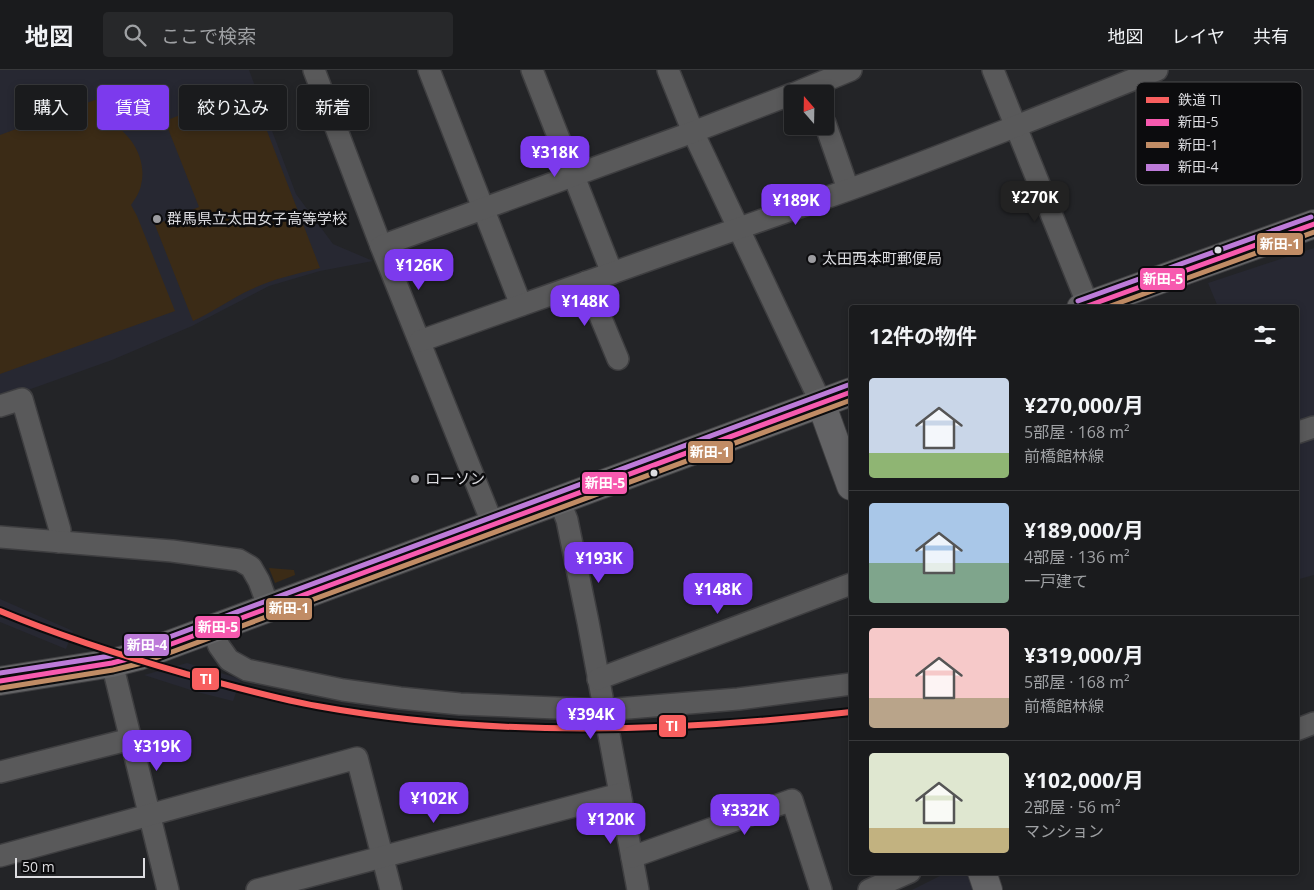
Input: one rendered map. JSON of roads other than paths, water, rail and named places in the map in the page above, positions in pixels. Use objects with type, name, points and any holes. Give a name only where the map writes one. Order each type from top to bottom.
[{"type":"main road","points":[[1087,305],[1314,224]]},
{"type":"main road","points":[[0,681],[112,663],[139,656],[849,393]]},
{"type":"main road","points":[[821,403],[849,480]]},
{"type":"main road","points":[[983,875],[988,890]]},
{"type":"street","points":[[314,70],[493,525]]},
{"type":"street","points":[[429,70],[521,305]]},
{"type":"street","points":[[532,70],[612,273]]},
{"type":"street","points":[[668,70],[693,132],[821,403]]},
{"type":"street","points":[[812,85],[851,70]]},
{"type":"street","points":[[993,70],[1084,305]]},
{"type":"street","points":[[420,341],[848,189],[1016,127],[1157,70]]},
{"type":"street","points":[[382,246],[693,132],[784,96]]},
{"type":"street","points":[[829,135],[848,189]]},
{"type":"street","points":[[586,282],[618,359]]},
{"type":"street","points":[[0,406],[22,399],[60,530],[59,542]]},
{"type":"street","points":[[1299,432],[1314,427]]},
{"type":"street","points":[[559,500],[567,520],[588,622],[638,890]]},
{"type":"street","points":[[0,537],[172,551],[239,560],[251,567],[270,608]]},
{"type":"street","points":[[598,679],[849,585]]},
{"type":"street","points":[[212,629],[219,646],[229,660],[247,670],[343,690],[460,704],[604,710],[738,699],[849,684]]},
{"type":"street","points":[[112,663],[168,890]]},
{"type":"street","points":[[1299,729],[1314,723]]},
{"type":"street","points":[[0,772],[131,740]]},
{"type":"street","points":[[0,856],[356,758],[391,890]]},
{"type":"street","points":[[258,890],[620,794]]},
{"type":"street","points":[[632,856],[792,800],[821,890]]},
{"type":"street","points":[[869,890],[903,875]]},
{"type":"rail line","name":"TI","points":[[0,611],[92,645],[186,674],[300,703],[383,716],[450,723],[584,729],[717,724],[849,712]]},
{"type":"place","name":"群馬県立太田女子高等学校","points":[[157,219]]},
{"type":"place","name":"太田西本町郵便局","points":[[812,259]]},
{"type":"place","name":"ローソン","points":[[415,479]]}]
